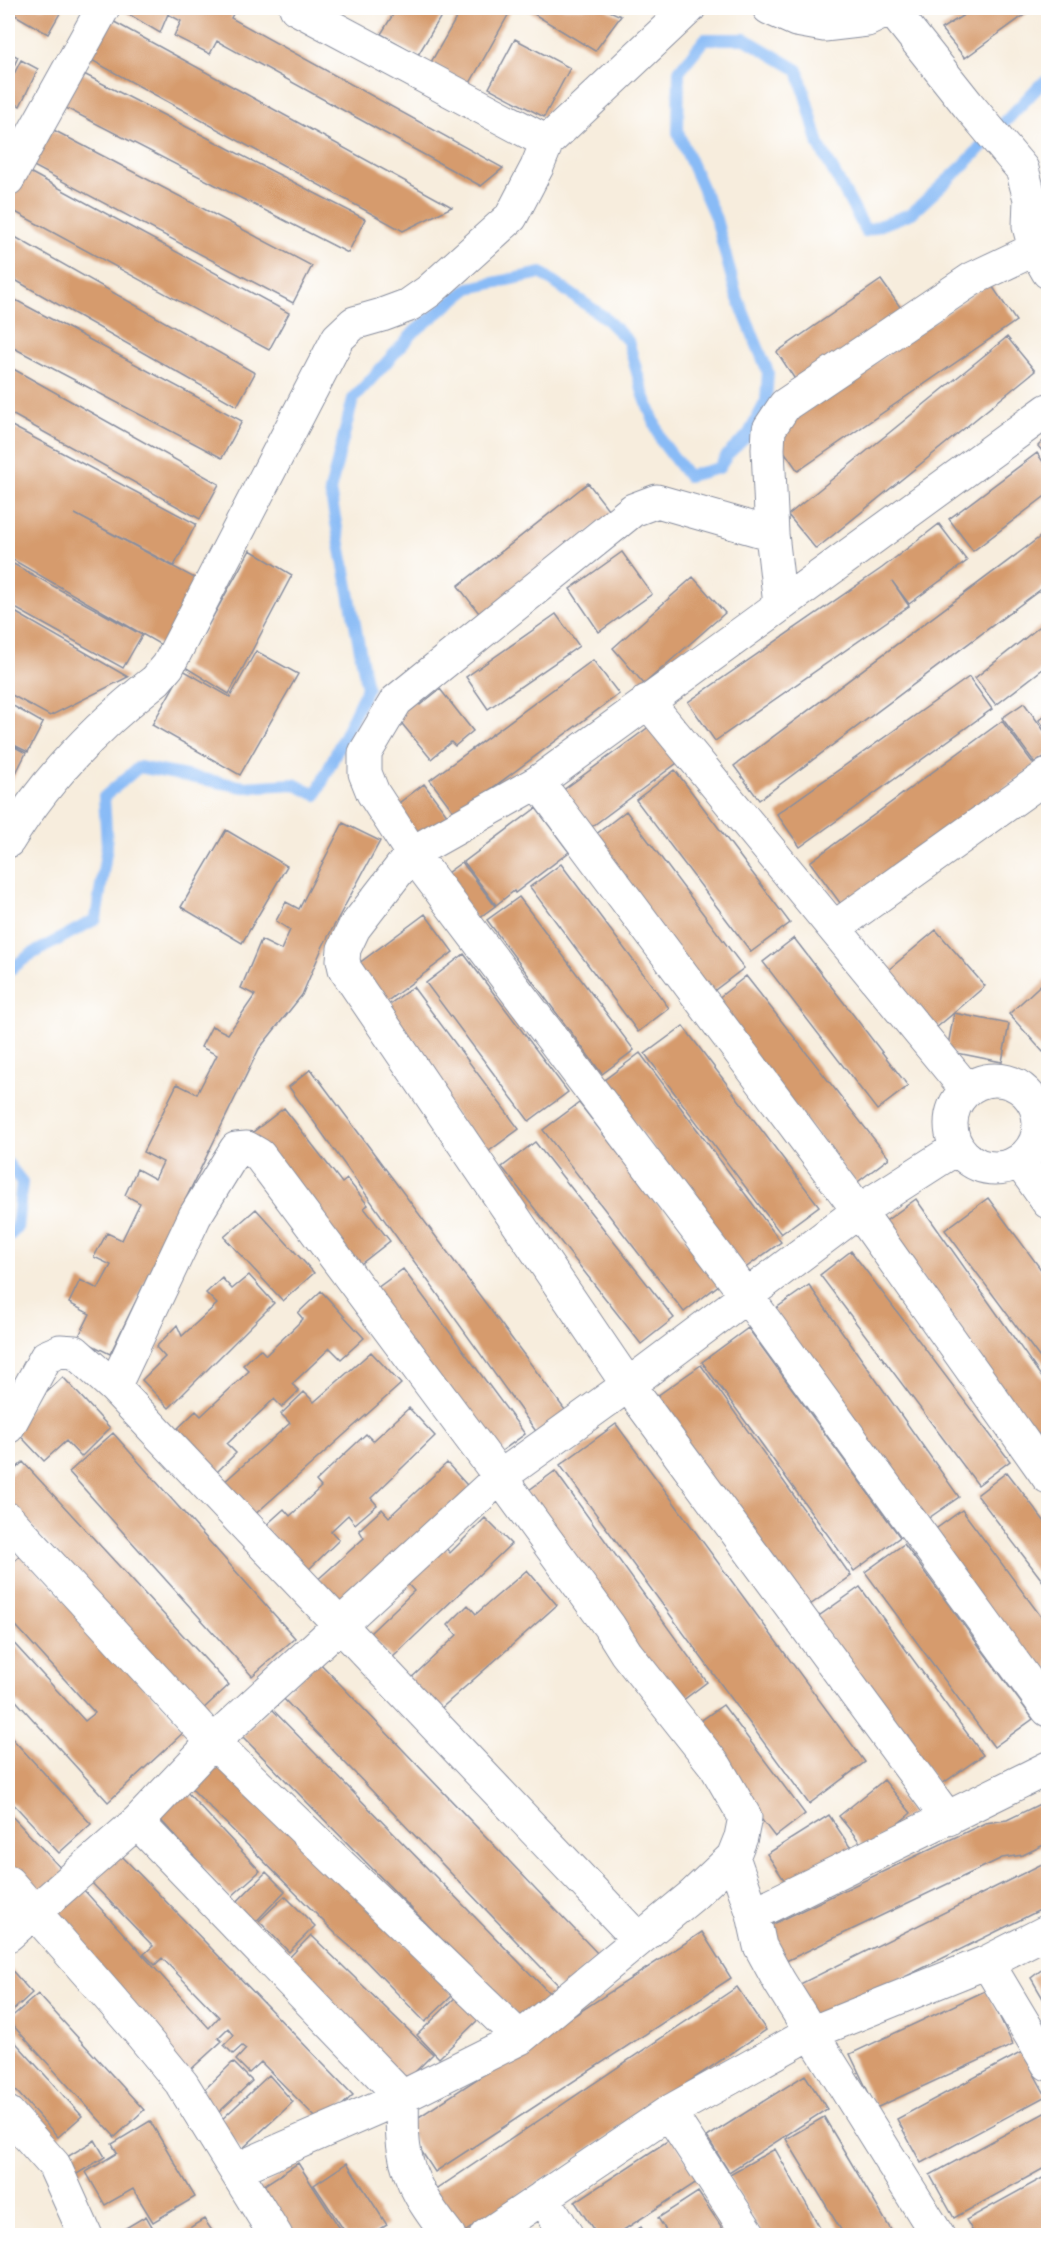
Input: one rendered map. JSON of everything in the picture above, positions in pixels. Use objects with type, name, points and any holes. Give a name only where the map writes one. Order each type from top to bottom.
[{"type":"street","points":[[8,179],[103,8]]},
{"type":"street","points":[[296,8],[547,142]]},
{"type":"street","points":[[8,841],[30,805],[67,760],[156,680],[168,666],[338,338],[354,323],[400,308],[429,291],[511,217],[537,167],[547,142],[689,8]]},
{"type":"street","points":[[769,8],[796,20],[825,25],[867,20],[892,8],[968,105],[1022,169],[1030,199],[1029,226],[1042,261],[972,279],[785,405],[769,429],[768,449],[772,534],[780,605]]},
{"type":"street","points":[[948,1819],[628,1385],[345,969],[343,960],[344,949],[354,928],[412,853],[538,782],[1048,410]]},
{"type":"street","points":[[772,534],[674,504],[657,501],[633,510],[396,701],[365,753],[365,773],[373,793],[412,853],[746,1295],[1048,1710]]},
{"type":"street","points":[[647,701],[967,1089]]},
{"type":"street","points":[[834,928],[1048,775]]},
{"type":"street","points":[[538,782],[859,1211],[1048,1478]]},
{"type":"street","points":[[1003,1080],[1041,1095],[1039,1135],[1032,1150],[1020,1162],[1003,1169],[986,1168],[969,1161],[957,1148],[951,1133],[951,1117],[957,1102],[967,1089],[984,1081],[1003,1080]]},
{"type":"street","points":[[114,1387],[195,1216],[236,1149],[247,1148],[259,1155],[500,1477],[609,1626],[626,1653],[716,1767],[745,1817],[741,1837],[733,1857],[693,1895],[520,2038],[402,2097],[235,2170]]},
{"type":"street","points":[[8,1935],[137,1822],[213,1742],[500,1477],[628,1385],[859,1211],[957,1148]]},
{"type":"street","points":[[1020,1162],[1048,1202]]},
{"type":"street","points":[[8,1427],[46,1357],[60,1351],[75,1352],[114,1387],[638,1939]]},
{"type":"street","points":[[8,1519],[213,1742],[520,2038]]},
{"type":"street","points":[[753,1914],[1048,1768]]},
{"type":"street","points":[[137,1822],[402,2097],[404,2148],[412,2177],[425,2204],[450,2235]]},
{"type":"street","points":[[733,1857],[753,1914],[760,1946],[778,1981],[938,2235]]},
{"type":"street","points":[[8,1882],[182,2084],[276,2235]]},
{"type":"street","points":[[486,2235],[669,2112],[811,2033],[987,1962],[1048,1931]]},
{"type":"street","points":[[987,1962],[1048,2064]]},
{"type":"street","points":[[669,2112],[750,2235]]},
{"type":"street","points":[[8,2113],[54,2165],[86,2235]]},
{"type":"street","points":[[543,2197],[567,2235]]},
{"type":"building","points":[[8,8],[63,8],[48,34],[8,11]]},
{"type":"building","points":[[121,8],[236,8],[231,18],[503,168],[481,186],[217,41],[210,54],[174,36],[181,21],[168,14],[160,33]]},
{"type":"building","points":[[397,8],[446,8],[418,55],[381,34]]},
{"type":"building","points":[[462,8],[512,8],[469,85],[430,64]]},
{"type":"building","points":[[524,8],[603,8],[621,16],[595,51]]},
{"type":"building","points":[[975,8],[1034,8],[965,58],[941,29]]},
{"type":"building","points":[[107,18],[452,207],[403,231],[86,57]]},
{"type":"building","points":[[515,39],[570,68],[544,117],[489,88]]},
{"type":"building","points":[[8,52],[18,57],[8,79]]},
{"type":"building","points":[[21,60],[38,69],[20,106],[8,100],[8,86]]},
{"type":"building","points":[[80,72],[365,219],[348,253],[62,106]]},
{"type":"building","points":[[8,109],[16,113],[8,129]]},
{"type":"building","points":[[44,125],[312,266],[293,303],[26,162]]},
{"type":"building","points":[[24,169],[289,313],[269,350],[8,208],[8,199]]},
{"type":"building","points":[[8,233],[255,373],[237,406],[8,276]]},
{"type":"building","points":[[881,280],[903,311],[798,384],[777,352]]},
{"type":"building","points":[[990,283],[1016,321],[798,471],[772,434]]},
{"type":"building","points":[[8,296],[242,421],[222,458],[8,345]]},
{"type":"building","points":[[1007,337],[1035,371],[816,549],[788,515]]},
{"type":"building","points":[[8,366],[219,484],[200,519],[8,412]]},
{"type":"building","points":[[8,424],[196,524],[174,566],[75,514],[202,582],[168,649],[8,557]]},
{"type":"building","points":[[1048,436],[1048,458],[1038,446]]},
{"type":"building","points":[[1037,453],[1048,469],[1048,494],[973,551],[949,519]]},
{"type":"building","points":[[588,483],[612,514],[482,617],[458,586]]},
{"type":"building","points":[[939,524],[967,561],[909,604],[892,581],[909,606],[715,741],[688,702],[882,568]]},
{"type":"building","points":[[1048,531],[1048,584],[759,800],[734,766]]},
{"type":"building","points":[[250,550],[292,575],[229,694],[185,667]]},
{"type":"building","points":[[622,552],[652,594],[599,632],[570,589]]},
{"type":"building","points":[[8,561],[142,635],[123,668],[8,604]]},
{"type":"building","points":[[693,577],[725,613],[644,684],[613,648]]},
{"type":"building","points":[[8,608],[128,677],[50,716],[8,693]]},
{"type":"building","points":[[556,614],[579,646],[488,709],[466,677]]},
{"type":"building","points":[[1048,620],[1048,665],[996,705],[975,678]]},
{"type":"building","points":[[256,651],[298,674],[240,775],[152,725],[183,670],[230,697]]},
{"type":"building","points":[[593,660],[619,694],[456,815],[430,780]]},
{"type":"building","points":[[969,677],[992,709],[800,847],[777,814]]},
{"type":"building","points":[[440,689],[473,731],[455,746],[451,742],[431,759],[394,714],[414,697],[420,705]]},
{"type":"building","points":[[8,703],[43,723],[28,752],[8,742]]},
{"type":"building","points":[[1024,703],[1048,736],[1048,754],[1035,763],[1002,718]]},
{"type":"building","points":[[1048,712],[1048,732],[1039,720]]},
{"type":"building","points":[[1002,721],[1035,766],[843,907],[810,862]]},
{"type":"building","points":[[650,726],[677,763],[590,828],[562,791]]},
{"type":"building","points":[[9,744],[26,753],[12,781],[8,779]]},
{"type":"building","points":[[675,770],[790,923],[751,952],[636,800]]},
{"type":"building","points":[[424,784],[451,820],[417,845],[391,809]]},
{"type":"building","points":[[536,808],[569,852],[496,905],[464,862]]},
{"type":"building","points":[[626,811],[744,968],[707,996],[590,839]]},
{"type":"building","points":[[343,823],[380,841],[323,946],[302,995],[259,1049],[110,1354],[78,1338],[90,1314],[69,1303],[80,1280],[98,1289],[111,1265],[94,1257],[107,1233],[122,1240],[140,1203],[125,1195],[137,1169],[155,1179],[163,1162],[143,1152],[177,1084],[197,1094],[217,1055],[201,1047],[212,1026],[228,1034],[255,995],[241,988],[261,940],[281,950],[290,930],[276,921],[286,902],[299,909]]},
{"type":"building","points":[[226,830],[287,866],[242,943],[181,907]]},
{"type":"building","points":[[462,862],[495,906],[476,920],[443,876]]},
{"type":"building","points":[[561,864],[669,1008],[638,1032],[530,887]]},
{"type":"building","points":[[519,897],[634,1050],[602,1074],[487,920]]},
{"type":"building","points":[[425,914],[453,952],[378,1008],[350,970]]},
{"type":"building","points":[[936,930],[985,986],[936,1028],[887,971]]},
{"type":"building","points":[[794,938],[908,1086],[877,1110],[763,962]]},
{"type":"building","points":[[464,954],[568,1092],[529,1121],[426,983]]},
{"type":"building","points":[[746,976],[889,1158],[855,1184],[712,1003]]},
{"type":"building","points":[[1048,978],[1048,1048],[1043,1052],[1009,1014]]},
{"type":"building","points":[[413,987],[519,1129],[485,1154],[379,1012]]},
{"type":"building","points":[[954,1013],[1009,1024],[1002,1062],[947,1051]]},
{"type":"building","points":[[683,1026],[819,1206],[781,1234],[645,1054]]},
{"type":"building","points":[[640,1053],[781,1242],[744,1269],[603,1081]]},
{"type":"building","points":[[311,1069],[571,1418],[540,1437],[289,1087]]},
{"type":"building","points":[[579,1103],[720,1284],[684,1312],[543,1130]]},
{"type":"building","points":[[284,1108],[342,1183],[347,1179],[368,1205],[364,1208],[390,1241],[353,1270],[248,1136]]},
{"type":"building","points":[[535,1142],[674,1318],[641,1344],[502,1167]]},
{"type":"building","points":[[988,1198],[1048,1279],[1048,1369],[945,1230]]},
{"type":"building","points":[[916,1199],[1048,1386],[1048,1428],[1035,1437],[883,1223]]},
{"type":"building","points":[[256,1209],[314,1273],[283,1301],[224,1237]]},
{"type":"building","points":[[851,1251],[1010,1461],[978,1485],[820,1275]]},
{"type":"building","points":[[403,1269],[525,1434],[492,1458],[369,1294]]},
{"type":"building","points":[[249,1275],[274,1303],[169,1408],[142,1380],[165,1357],[156,1347],[177,1325],[182,1336],[217,1304],[206,1293],[222,1278],[232,1289]]},
{"type":"building","points":[[809,1285],[959,1497],[923,1522],[772,1311]]},
{"type":"building","points":[[321,1291],[364,1338],[341,1359],[330,1348],[292,1384],[299,1391],[282,1407],[274,1399],[227,1444],[236,1453],[214,1475],[174,1432],[196,1411],[201,1416],[249,1371],[243,1365],[260,1349],[266,1355],[303,1319],[298,1313]]},
{"type":"building","points":[[748,1328],[900,1537],[854,1571],[702,1362]]},
{"type":"building","points":[[371,1352],[401,1384],[252,1517],[222,1484],[290,1423],[281,1414],[304,1392],[314,1402]]},
{"type":"building","points":[[701,1365],[851,1576],[800,1612],[650,1401]]},
{"type":"building","points":[[63,1377],[110,1428],[81,1457],[66,1441],[44,1461],[11,1426]]},
{"type":"building","points":[[409,1408],[435,1436],[371,1498],[377,1505],[355,1524],[348,1515],[331,1531],[339,1540],[306,1572],[263,1528],[284,1509],[290,1516],[321,1487],[316,1481],[366,1434],[373,1441]]},
{"type":"building","points":[[616,1424],[865,1762],[809,1804],[560,1465]]},
{"type":"building","points":[[113,1433],[295,1638],[252,1676],[69,1472]]},
{"type":"building","points":[[23,1462],[229,1685],[201,1711],[8,1500],[8,1476]]},
{"type":"building","points":[[447,1463],[475,1494],[342,1614],[314,1583],[364,1538],[359,1530],[382,1509],[389,1517]]},
{"type":"building","points":[[555,1471],[707,1682],[674,1707],[521,1496]]},
{"type":"building","points":[[1007,1472],[1048,1526],[1048,1588],[977,1495]]},
{"type":"building","points":[[962,1510],[1048,1626],[1048,1701],[926,1536]]},
{"type":"building","points":[[485,1518],[511,1544],[392,1658],[369,1634],[414,1591],[405,1581],[443,1545],[450,1553]]},
{"type":"building","points":[[8,1531],[20,1544],[8,1555]]},
{"type":"building","points":[[904,1544],[1033,1719],[994,1747],[865,1572]]},
{"type":"building","points":[[22,1554],[185,1731],[108,1802],[8,1692],[8,1637],[85,1721],[95,1713],[8,1617],[8,1567]]},
{"type":"building","points":[[527,1570],[557,1605],[437,1712],[408,1681],[457,1635],[448,1625],[468,1605],[476,1614]]},
{"type":"building","points":[[860,1587],[983,1755],[939,1786],[816,1618]]},
{"type":"building","points":[[318,1661],[599,1955],[563,1990],[281,1696]]},
{"type":"building","points":[[723,1705],[805,1814],[775,1837],[691,1728]]},
{"type":"building","points":[[271,1708],[555,1999],[527,2026],[242,1736]]},
{"type":"building","points":[[8,1734],[91,1824],[59,1853],[8,1798]]},
{"type":"building","points":[[223,1755],[454,1994],[425,2022],[190,1787]]},
{"type":"building","points":[[884,1780],[911,1813],[866,1850],[839,1816]]},
{"type":"building","points":[[184,1789],[260,1871],[231,1897],[156,1815]]},
{"type":"building","points":[[1048,1800],[1048,1843],[1023,1855],[1002,1858],[784,1962],[767,1927],[985,1823],[1007,1820]]},
{"type":"building","points":[[8,1812],[68,1876],[40,1905],[8,1871]]},
{"type":"building","points":[[829,1815],[852,1850],[790,1889],[767,1854]]},
{"type":"building","points":[[117,1851],[353,2095],[322,2124],[261,2062],[249,2073],[236,2060],[246,2049],[242,2046],[233,2054],[224,2045],[234,2035],[228,2028],[218,2038],[222,2041],[187,2073],[48,1921],[83,1889],[209,2028],[219,2017],[162,1958],[155,1965],[144,1954],[153,1946],[89,1880]]},
{"type":"building","points":[[1048,1861],[1048,1906],[808,2025],[790,1989]]},
{"type":"building","points":[[266,1872],[285,1891],[248,1930],[228,1911]]},
{"type":"building","points":[[285,1896],[315,1926],[289,1952],[259,1921]]},
{"type":"building","points":[[702,1932],[731,1978],[435,2172],[405,2126]]},
{"type":"building","points":[[311,1935],[433,2054],[404,2083],[283,1964]]},
{"type":"building","points":[[1048,1965],[1048,2007],[1031,1978]]},
{"type":"building","points":[[8,1966],[32,1993],[8,2015]]},
{"type":"building","points":[[737,1987],[766,2030],[460,2235],[431,2193]]},
{"type":"building","points":[[465,1988],[487,2011],[439,2058],[417,2035]]},
{"type":"building","points":[[987,1990],[1013,2045],[876,2108],[850,2054]]},
{"type":"building","points":[[38,1994],[144,2110],[115,2137],[8,2020]]},
{"type":"building","points":[[8,2034],[82,2116],[58,2137],[8,2082]]},
{"type":"building","points":[[1022,2052],[1046,2096],[921,2163],[897,2119]]},
{"type":"building","points":[[233,2062],[252,2081],[218,2113],[200,2094]]},
{"type":"building","points":[[269,2075],[293,2102],[242,2149],[218,2123]]},
{"type":"building","points":[[805,2075],[827,2109],[729,2172],[707,2137]]},
{"type":"building","points":[[1048,2111],[1048,2166],[954,2218],[930,2175]]},
{"type":"building","points":[[824,2117],[894,2235],[844,2235],[786,2139]]},
{"type":"building","points":[[150,2121],[195,2197],[153,2222],[133,2189],[105,2205],[86,2172],[117,2153],[112,2144]]},
{"type":"building","points":[[672,2138],[700,2180],[616,2235],[597,2235],[575,2202]]},
{"type":"building","points":[[95,2140],[105,2157],[72,2177],[62,2160]]},
{"type":"building","points":[[775,2149],[824,2235],[762,2235],[728,2175]]},
{"type":"building","points":[[298,2163],[344,2235],[283,2235],[255,2191]]},
{"type":"building","points":[[347,2163],[387,2225],[371,2235],[347,2235],[314,2185]]},
{"type":"building","points":[[1048,2175],[1048,2235],[975,2235],[966,2220]]},
{"type":"building","points":[[698,2192],[727,2235],[669,2235],[658,2218]]},
{"type":"building","points":[[146,2216],[157,2235],[114,2235]]},
{"type":"building","points":[[204,2219],[215,2235],[178,2235]]},
{"type":"building","points":[[641,2227],[646,2235],[628,2235]]},
{"type":"waterway","points":[[8,971],[30,955],[96,919],[107,846],[104,797],[139,767],[244,787],[294,784],[316,795],[367,688],[330,491],[353,399],[415,331],[469,288],[541,273],[604,317],[628,341],[643,393],[662,442],[688,476],[719,468],[728,454],[748,435],[766,401],[768,372],[736,294],[716,219],[678,133],[679,71],[705,39],[745,39],[798,70],[819,145],[866,231],[912,213],[964,165],[1040,85],[1048,80]]},
{"type":"waterway","points":[[8,1164],[22,1182],[17,1228],[8,1237]]}]
